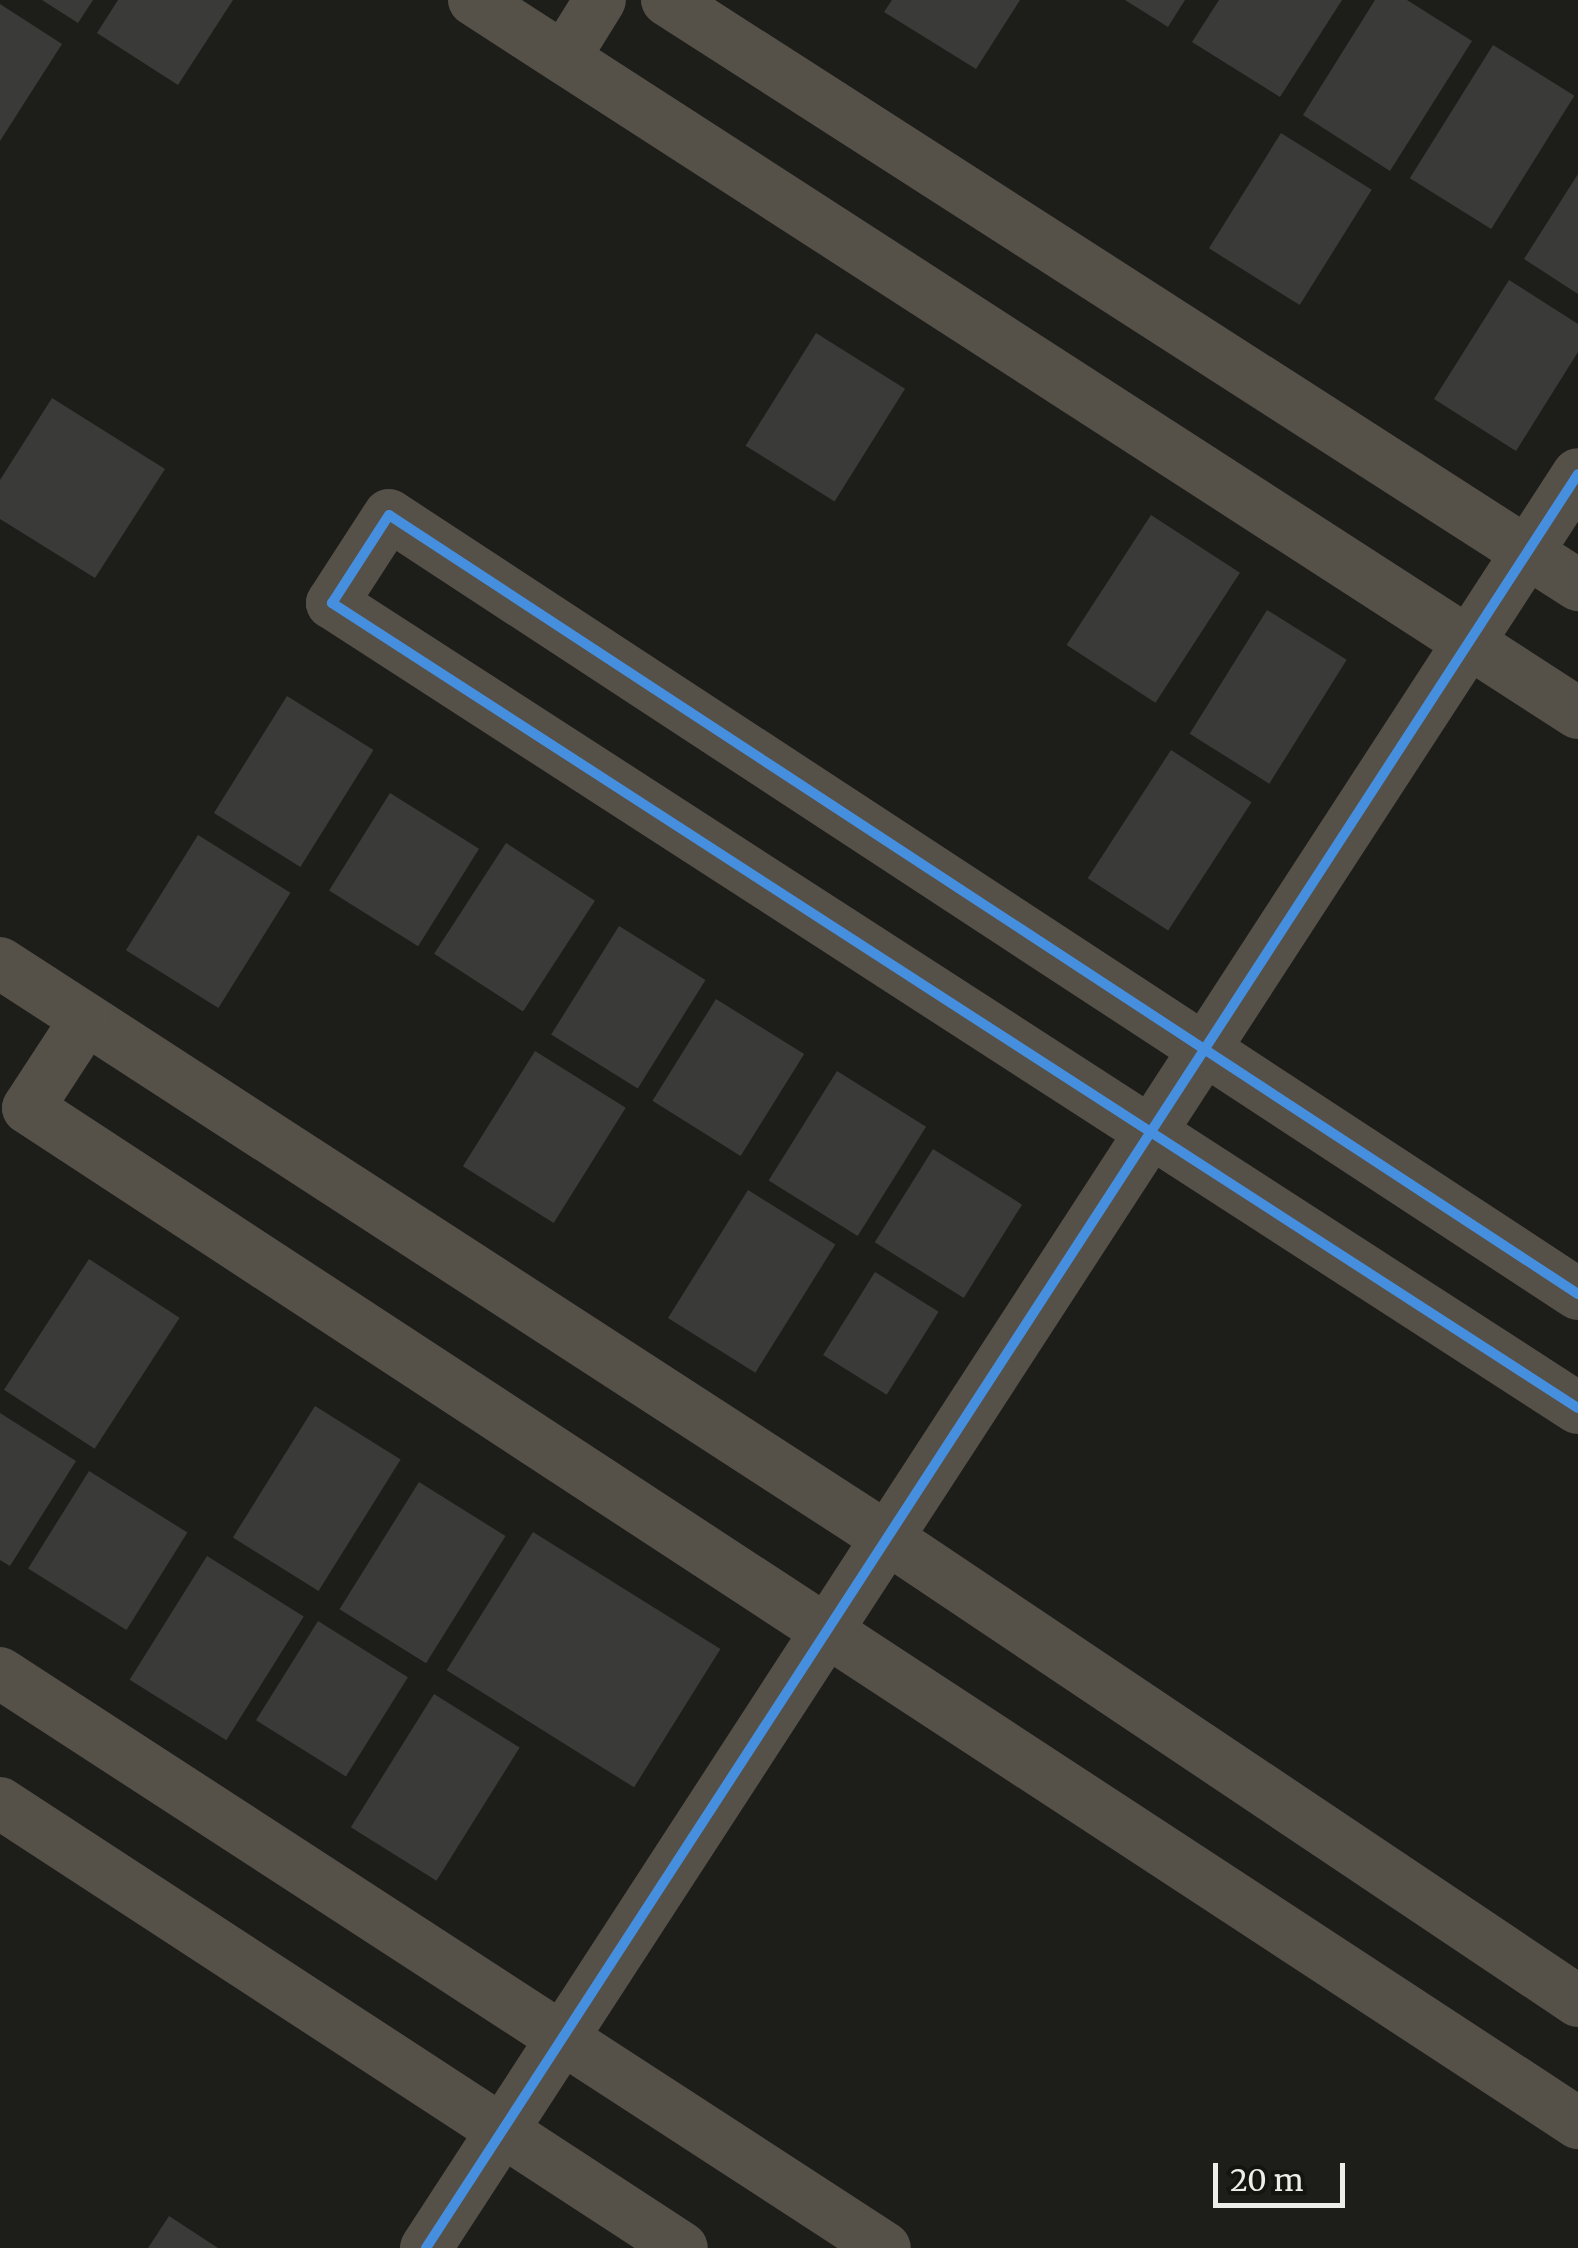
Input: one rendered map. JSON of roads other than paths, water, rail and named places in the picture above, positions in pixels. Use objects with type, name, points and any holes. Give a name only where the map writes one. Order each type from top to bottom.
[{"type":"street","points":[[474,0],[1578,713]]},
{"type":"street","points":[[564,58],[600,0]]},
{"type":"street","points":[[667,0],[1578,585]]},
{"type":"street","points":[[426,2248],[1578,474]]},
{"type":"street","points":[[1578,1294],[389,515],[332,603],[1578,1408]]},
{"type":"street","points":[[0,963],[887,1538],[1578,2001]]},
{"type":"street","points":[[86,1019],[28,1108],[825,1634],[1578,2123]]},
{"type":"street","points":[[0,1673],[885,2248]]},
{"type":"street","points":[[0,1803],[682,2248]]}]
